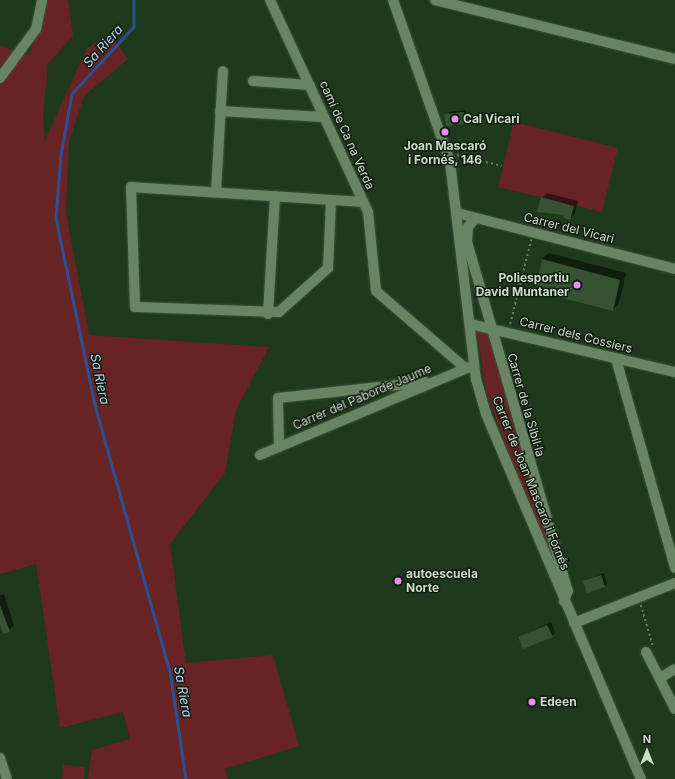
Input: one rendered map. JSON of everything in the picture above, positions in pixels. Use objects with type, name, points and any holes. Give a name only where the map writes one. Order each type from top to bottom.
[{"type":"street","points":[[0,78],[36,29],[42,0]]},
{"type":"street","name":"camí de Ca na Verda","points":[[270,0],[368,212],[376,291],[464,367]]},
{"type":"street","name":"Carrer de Joan Mascaró i Fornés","points":[[393,0],[447,152],[457,213],[475,368],[486,414],[564,601],[641,779]]},
{"type":"street","points":[[435,0],[675,59]]},
{"type":"street","points":[[216,192],[223,71]]},
{"type":"street","points":[[253,81],[310,86]]},
{"type":"street","points":[[220,111],[323,117]]},
{"type":"street","points":[[331,200],[328,268],[279,312],[268,314],[135,307],[131,187],[363,202]]},
{"type":"street","points":[[268,314],[275,196]]},
{"type":"street","name":"Carrer del Vicari","points":[[457,213],[675,269]]},
{"type":"street","name":"Carrer de la Sibil·la","points":[[476,218],[468,227],[467,242],[490,328],[568,591],[564,601]]},
{"type":"street","name":"Carrer dels Cossiers","points":[[470,324],[675,372]]},
{"type":"street","points":[[616,359],[675,568]]},
{"type":"street","name":"Carrer del Paborde Jaume","points":[[260,455],[464,367],[475,368]]},
{"type":"street","points":[[279,447],[278,398],[433,381]]},
{"type":"street","points":[[574,623],[675,583]]},
{"type":"street","points":[[646,652],[675,709]]},
{"type":"street","points":[[660,678],[675,669]]},
{"type":"street","points":[[0,758],[7,779]]},
{"type":"path","points":[[447,152],[502,166]]},
{"type":"path","points":[[508,332],[533,232]]},
{"type":"path","points":[[638,598],[653,648],[646,652]]},
{"type":"shaded area","points":[[48,0],[68,0],[73,36],[48,64],[43,117],[45,140],[87,48],[110,34],[128,59],[84,96],[69,142],[66,212],[89,335],[269,347],[236,410],[225,473],[170,544],[186,663],[273,655],[299,746],[225,769],[228,779],[88,779],[92,750],[130,739],[123,712],[60,728],[36,564],[0,574],[0,46],[29,55]]},
{"type":"shaded area","points":[[514,122],[618,148],[602,212],[498,187]]},
{"type":"shaded area","points":[[476,327],[489,330],[558,569],[509,455],[486,391]]},
{"type":"shaded area","points":[[63,765],[85,767],[84,779],[62,779]]},
{"type":"building","name":"Cal Vicari","points":[[464,112],[465,124],[446,126],[444,114]]},
{"type":"building","points":[[541,197],[574,206],[570,220],[563,218],[564,215],[537,212]]},
{"type":"building","name":"Poliesportiu David Muntaner","points":[[542,259],[620,280],[613,311],[535,291]]},
{"type":"building","points":[[601,575],[605,587],[587,593],[583,581]]},
{"type":"building","points":[[0,605],[10,632],[3,634],[0,625]]},
{"type":"building","points":[[547,625],[553,637],[523,649],[518,637]]},
{"type":"waterway","name":"Sa Riera","points":[[134,0],[134,27],[72,94],[61,155],[56,218],[95,405],[170,671],[186,779]]},
{"type":"place","name":"Cal Vicari","points":[[455,119]]},
{"type":"place","name":"Joan Mascaró i Fornés, 146","points":[[445,132]]},
{"type":"place","name":"Poliesportiu David Muntaner","points":[[577,285]]},
{"type":"place","name":"autoescuela Norte","points":[[398,581]]},
{"type":"place","name":"Edeen","points":[[532,702]]}]
